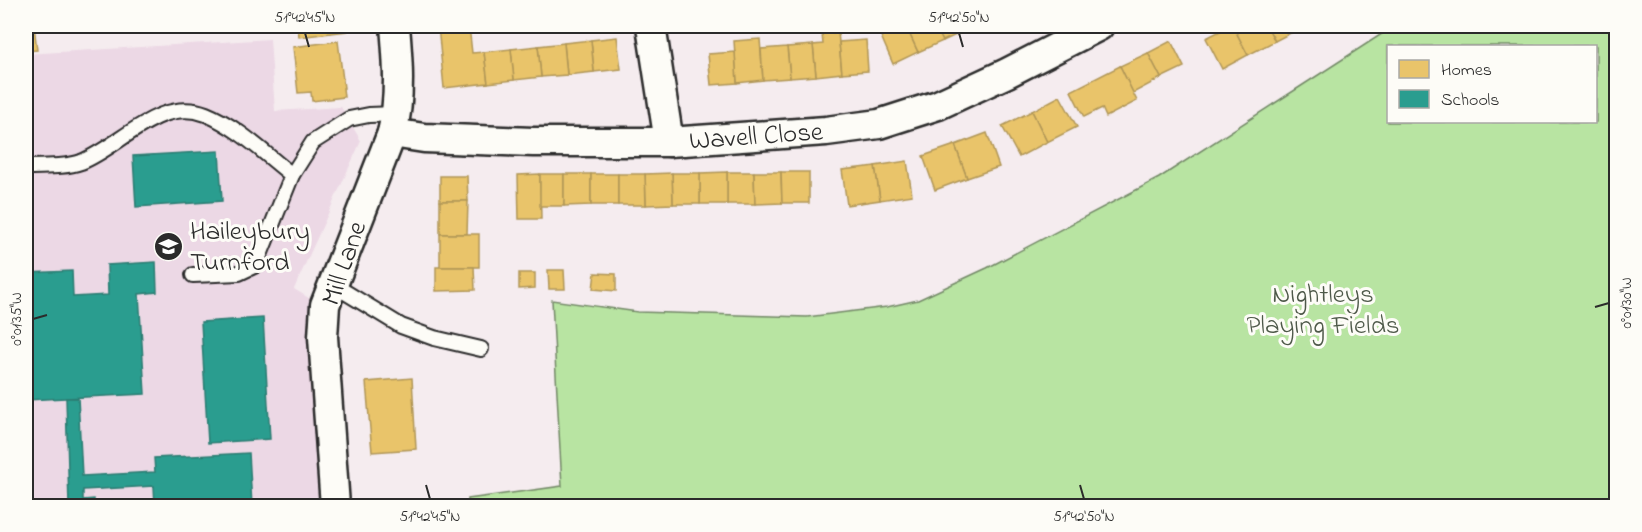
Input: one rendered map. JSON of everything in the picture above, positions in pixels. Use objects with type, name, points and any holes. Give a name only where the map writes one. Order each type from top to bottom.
[{"type":"street","name":"Mill Lane","points":[[336,507],[323,337],[325,305],[394,124],[398,64],[395,26]]},
{"type":"street","points":[[651,26],[669,142]]},
{"type":"street","name":"Wavell Close","points":[[394,124],[424,138],[489,141],[669,142],[825,131],[879,124],[939,105],[1099,26]]},
{"type":"lane","points":[[26,167],[79,162],[157,116],[189,111],[203,113],[222,121],[292,175]]},
{"type":"lane","points":[[193,275],[239,273],[256,265],[292,175],[313,142],[349,119],[369,115],[394,124]]},
{"type":"lane","points":[[332,284],[401,326],[434,338],[481,350]]},
{"type":"shaded area","name":"Haileybury Turnford","points":[[270,39],[275,111],[341,107],[361,141],[294,289],[312,300],[325,506],[26,506],[26,54]]},
{"type":"green space","name":"Nightleys Playing Fields","points":[[1394,26],[1616,26],[1616,506],[468,506],[468,499],[562,486],[552,300],[638,312],[807,317],[887,307],[918,300],[987,268],[1159,178]]},
{"type":"building: Homes","points":[[26,26],[34,26],[37,50],[26,51]]},
{"type":"building: Homes","points":[[298,26],[346,26],[347,31],[299,37]]},
{"type":"building: Homes","points":[[438,26],[469,26],[472,53],[484,52],[488,83],[444,88]]},
{"type":"building: Homes","points":[[898,26],[906,26],[918,52],[893,64],[880,34]]},
{"type":"building: Homes","points":[[906,26],[935,26],[943,41],[918,52]]},
{"type":"building: Homes","points":[[935,26],[965,26],[967,30],[943,41]]},
{"type":"building: Homes","points":[[1233,26],[1248,55],[1222,69],[1206,38]]},
{"type":"building: Homes","points":[[1233,26],[1267,26],[1275,41],[1248,55]]},
{"type":"building: Homes","points":[[1267,26],[1301,26],[1302,27],[1275,41]]},
{"type":"building: Homes","points":[[838,32],[842,73],[816,76],[813,45],[823,44],[822,34]]},
{"type":"building: Homes","points":[[617,37],[621,69],[594,72],[591,40]]},
{"type":"building: Homes","points":[[760,39],[763,80],[737,83],[734,41]]},
{"type":"building: Homes","points":[[591,40],[594,72],[567,75],[564,43]]},
{"type":"building: Homes","points":[[866,40],[868,71],[842,73],[839,42]]},
{"type":"building: Homes","points":[[338,41],[344,97],[312,101],[311,92],[298,93],[293,47]]},
{"type":"building: Homes","points":[[1171,41],[1184,67],[1161,78],[1148,53]]},
{"type":"building: Homes","points":[[564,43],[567,75],[541,77],[538,46]]},
{"type":"building: Homes","points":[[813,45],[816,76],[790,78],[787,47]]},
{"type":"building: Homes","points":[[538,46],[541,77],[514,80],[511,49]]},
{"type":"building: Homes","points":[[787,47],[790,78],[763,80],[761,49]]},
{"type":"building: Homes","points":[[511,49],[514,80],[488,83],[484,52]]},
{"type":"building: Homes","points":[[735,52],[737,83],[711,85],[708,54]]},
{"type":"building: Homes","points":[[1148,53],[1161,78],[1133,93],[1120,66]]},
{"type":"building: Homes","points":[[1120,66],[1137,101],[1106,117],[1102,108],[1084,117],[1071,91]]},
{"type":"building: Homes","points":[[1060,96],[1077,127],[1047,142],[1032,111]]},
{"type":"building: Homes","points":[[1032,111],[1047,142],[1019,157],[1002,126]]},
{"type":"building: Homes","points":[[987,133],[999,167],[967,178],[955,145]]},
{"type":"building: Homes","points":[[955,145],[967,178],[935,190],[923,156]]},
{"type":"building: Homes","points":[[907,161],[912,195],[880,200],[875,166]]},
{"type":"building: Homes","points":[[875,166],[880,200],[847,205],[842,170]]},
{"type":"building: Homes","points":[[727,172],[754,172],[755,204],[727,204]]},
{"type":"building: Homes","points":[[727,172],[727,204],[700,204],[700,173]]},
{"type":"building: Homes","points":[[754,172],[781,172],[782,203],[755,204]]},
{"type":"building: Homes","points":[[781,172],[809,172],[809,203],[782,203]]},
{"type":"building: Homes","points":[[672,173],[700,173],[700,204],[673,204]]},
{"type":"building: Homes","points":[[672,173],[673,204],[646,205],[645,174]]},
{"type":"building: Homes","points":[[540,174],[541,219],[519,219],[518,175]]},
{"type":"building: Homes","points":[[540,174],[564,174],[564,206],[540,206]]},
{"type":"building: Homes","points":[[564,174],[591,174],[591,205],[564,206]]},
{"type":"building: Homes","points":[[591,174],[618,174],[618,205],[591,205]]},
{"type":"building: Homes","points":[[618,174],[645,174],[646,205],[618,205]]},
{"type":"building: Homes","points":[[440,176],[467,176],[468,201],[440,201]]},
{"type":"building: Homes","points":[[440,201],[468,201],[467,234],[440,234]]},
{"type":"building: Homes","points":[[440,234],[479,234],[479,267],[440,267]]},
{"type":"building: Homes","points":[[436,267],[474,267],[475,290],[436,291]]},
{"type":"building: Homes","points":[[548,270],[564,270],[565,289],[549,289]]},
{"type":"building: Homes","points":[[519,273],[535,273],[535,288],[519,289]]},
{"type":"building: Homes","points":[[595,273],[616,274],[616,291],[593,289]]},
{"type":"building: Homes","points":[[412,378],[416,449],[372,452],[366,382]]},
{"type":"building: Schools","points":[[219,151],[222,201],[136,207],[133,156]]},
{"type":"building: Schools","points":[[156,262],[157,292],[139,294],[145,394],[26,400],[26,273],[72,271],[73,297],[108,295],[107,265]]},
{"type":"building: Schools","points":[[263,318],[270,439],[208,443],[201,322]]},
{"type":"building: Schools","points":[[66,398],[78,398],[82,476],[155,472],[154,458],[249,453],[252,506],[155,506],[154,486],[83,490],[83,500],[94,499],[94,506],[69,506]]},
{"type":"place","name":"Haileybury Turnford","points":[[169,246]]}]
